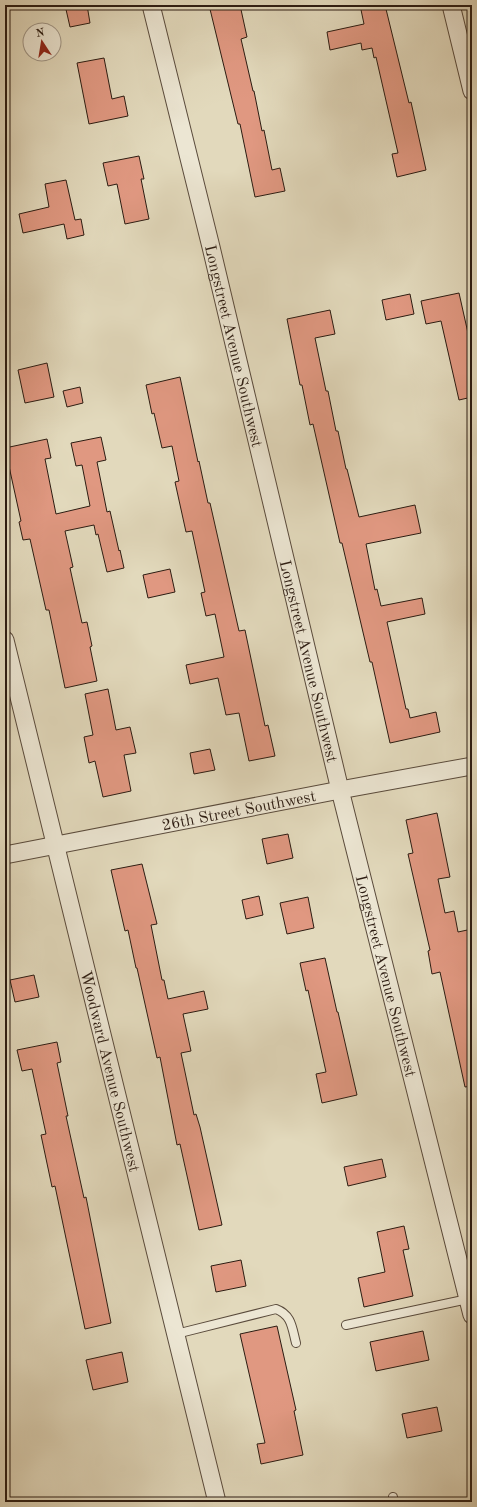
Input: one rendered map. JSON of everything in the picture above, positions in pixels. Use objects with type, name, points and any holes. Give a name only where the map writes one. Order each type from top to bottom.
[{"type":"street","name":"Longstreet Avenue Southwest","points":[[151,5],[211,247],[340,790],[470,1307]]},
{"type":"street","points":[[451,5],[472,91]]},
{"type":"street","name":"Woodward Avenue Southwest","points":[[5,640],[217,1502]]},
{"type":"street","name":"26th Street Southwest","points":[[5,854],[472,766]]},
{"type":"lane","points":[[346,1325],[470,1307]]},
{"type":"lane","points":[[176,1334],[276,1309],[284,1312],[290,1319],[296,1343]]},
{"type":"building","points":[[65,5],[87,5],[90,23],[70,27]]},
{"type":"building","points":[[209,5],[240,5],[247,37],[241,39],[262,131],[264,130],[272,170],[280,168],[285,191],[255,197],[240,124],[238,124]]},
{"type":"building","points":[[360,5],[385,5],[409,103],[411,102],[426,170],[397,177],[392,154],[398,153],[376,57],[374,58],[372,48],[362,50],[361,43],[330,50],[327,32],[364,24]]},
{"type":"building","points":[[104,58],[112,99],[124,96],[128,116],[89,124],[77,63]]},
{"type":"building","points":[[139,156],[144,179],[141,179],[149,219],[125,224],[117,184],[108,186],[103,163]]},
{"type":"building","points":[[66,180],[75,220],[81,219],[84,235],[67,239],[64,224],[23,233],[19,214],[49,207],[45,184]]},
{"type":"building","points":[[459,293],[472,351],[472,397],[459,400],[441,321],[426,324],[421,301]]},
{"type":"building","points":[[410,294],[414,314],[386,320],[382,300]]},
{"type":"building","points":[[330,310],[335,334],[315,338],[326,391],[328,391],[336,431],[338,431],[346,469],[359,517],[415,505],[421,533],[366,544],[375,590],[377,589],[381,606],[422,598],[425,614],[387,622],[406,709],[408,709],[410,718],[436,712],[440,732],[390,743],[372,662],[370,662],[342,543],[340,543],[313,424],[310,425],[302,385],[300,385],[287,319]]},
{"type":"building","points":[[47,363],[54,397],[25,403],[18,370]]},
{"type":"building","points":[[180,377],[198,462],[199,461],[208,503],[210,503],[239,631],[245,630],[265,726],[268,725],[275,756],[249,761],[239,713],[226,715],[218,678],[190,684],[186,665],[224,657],[215,614],[206,616],[201,593],[205,592],[192,531],[186,532],[175,482],[179,481],[172,446],[162,448],[154,413],[152,414],[146,385]]},
{"type":"building","points":[[80,387],[83,403],[67,407],[63,391]]},
{"type":"building","points":[[101,437],[106,460],[97,462],[107,512],[110,511],[124,568],[107,572],[98,534],[96,535],[94,525],[65,531],[73,567],[70,568],[82,623],[87,622],[92,646],[90,647],[97,681],[65,688],[49,610],[46,610],[30,539],[23,540],[19,522],[21,521],[5,448],[47,439],[51,458],[45,459],[56,514],[90,506],[82,465],[76,466],[71,443]]},
{"type":"building","points":[[170,569],[175,592],[148,598],[143,575]]},
{"type":"building","points":[[108,689],[116,730],[130,727],[136,753],[124,755],[131,791],[103,797],[95,761],[89,763],[84,737],[93,735],[85,694]]},
{"type":"building","points":[[210,749],[215,770],[194,774],[190,753]]},
{"type":"building","points":[[437,813],[450,877],[438,879],[445,913],[454,911],[458,932],[472,929],[472,1086],[465,1087],[440,972],[432,974],[428,951],[430,950],[408,854],[413,853],[406,820]]},
{"type":"building","points":[[288,834],[293,858],[267,864],[262,839]]},
{"type":"building","points":[[142,864],[157,924],[151,925],[162,980],[164,980],[168,999],[204,991],[208,1009],[183,1014],[191,1051],[181,1053],[194,1115],[196,1114],[200,1127],[222,1225],[199,1230],[180,1144],[177,1145],[160,1057],[157,1058],[128,930],[125,931],[111,870]]},
{"type":"building","points":[[259,896],[263,915],[246,919],[242,900]]},
{"type":"building","points":[[308,897],[314,928],[287,934],[280,903]]},
{"type":"building","points":[[325,958],[357,1095],[322,1103],[316,1074],[326,1072],[308,990],[306,991],[300,963]]},
{"type":"building","points":[[34,975],[39,997],[15,1002],[10,980]]},
{"type":"building","points":[[57,1042],[61,1062],[57,1063],[68,1116],[66,1116],[84,1198],[86,1197],[111,1323],[85,1329],[55,1186],[52,1187],[41,1135],[46,1134],[32,1069],[22,1071],[17,1050]]},
{"type":"building","points":[[382,1159],[386,1177],[348,1186],[344,1167]]},
{"type":"building","points":[[404,1226],[409,1249],[403,1250],[413,1296],[364,1307],[358,1278],[385,1272],[377,1232]]},
{"type":"building","points":[[241,1260],[246,1286],[216,1292],[211,1266]]},
{"type":"building","points":[[277,1326],[296,1410],[294,1411],[303,1455],[261,1464],[257,1444],[265,1443],[240,1334]]},
{"type":"building","points":[[423,1331],[429,1360],[376,1371],[370,1342]]},
{"type":"building","points":[[122,1352],[128,1382],[93,1390],[86,1360]]},
{"type":"building","points":[[437,1407],[442,1431],[407,1438],[402,1414]]}]
